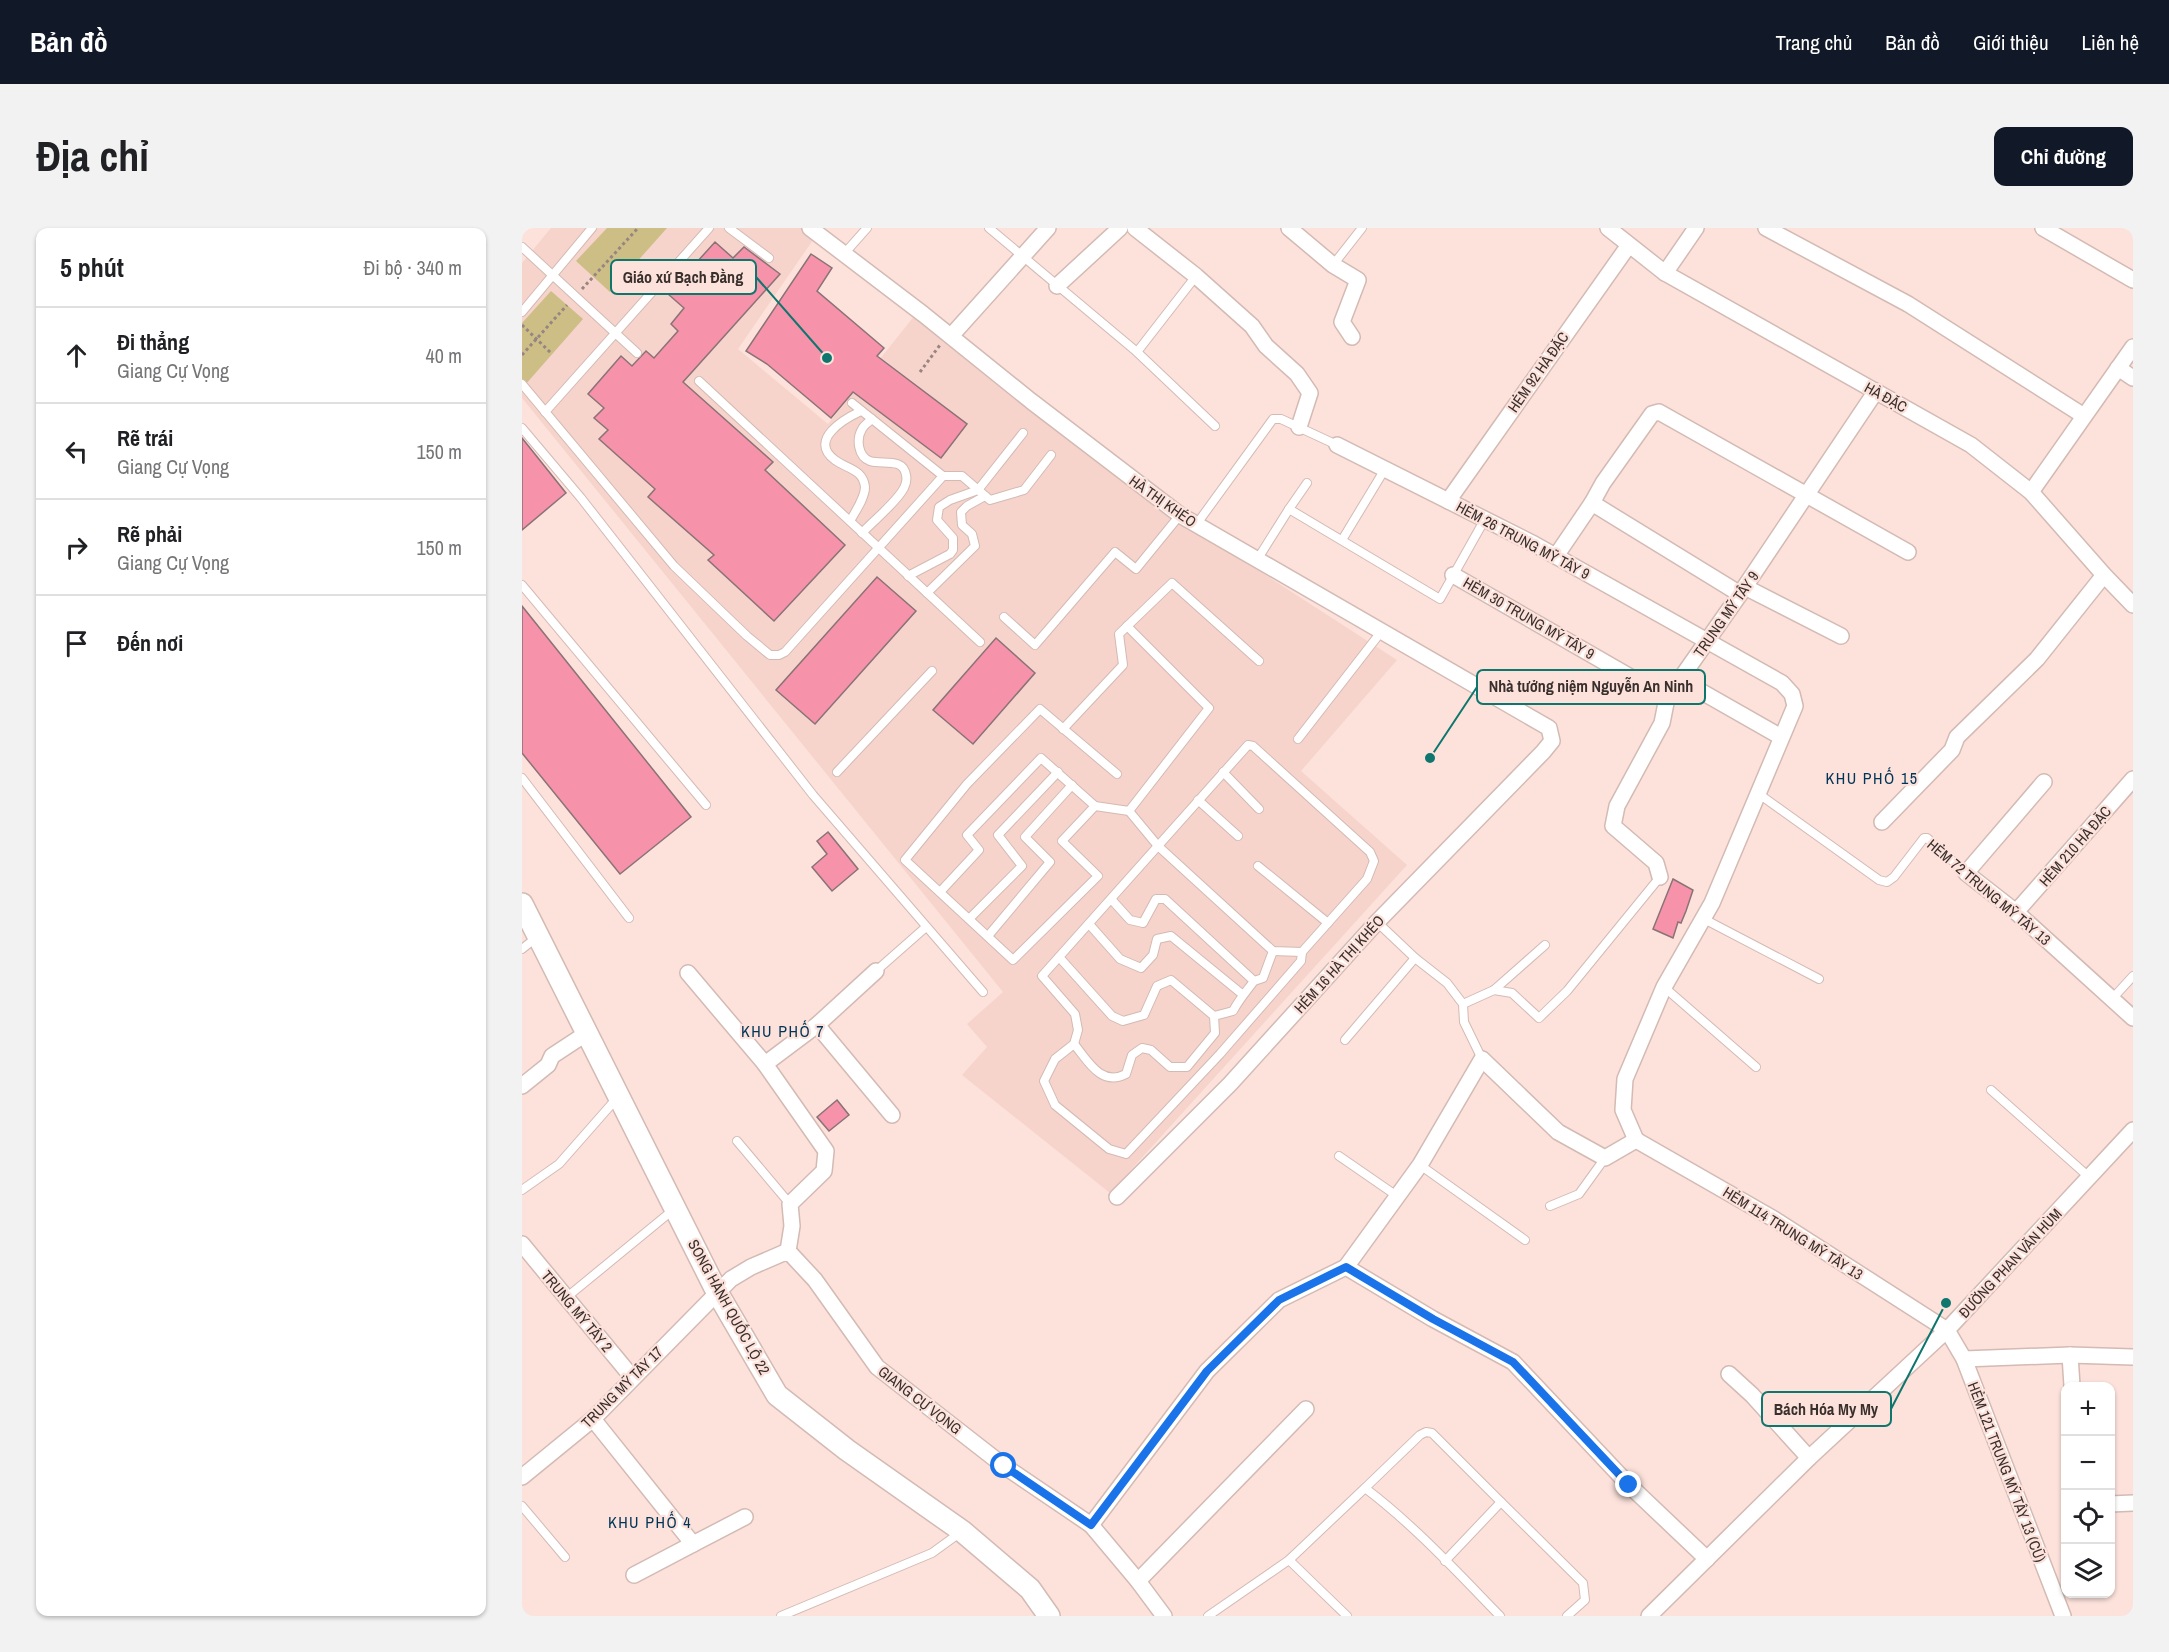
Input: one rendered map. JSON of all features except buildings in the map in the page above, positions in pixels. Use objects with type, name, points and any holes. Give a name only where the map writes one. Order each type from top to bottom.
[{"type":"street","name":"HÀ THỊ KHÉO","points":[[810,228],[1180,515],[1549,728]]},
{"type":"street","points":[[950,335],[1048,228]]},
{"type":"street","points":[[1057,286],[1120,228]]},
{"type":"street","points":[[1135,228],[1196,276],[1252,326],[1266,346],[1297,374],[1310,393],[1299,427]]},
{"type":"street","points":[[1289,228],[1333,265],[1358,280],[1342,322],[1352,338]]},
{"type":"street","name":"HÀ ĐẶC","points":[[1608,228],[1665,273],[1971,445],[2031,492],[2104,575],[2133,604]]},
{"type":"street","points":[[1665,273],[1695,228]]},
{"type":"street","points":[[1766,228],[1908,304],[2084,416]]},
{"type":"street","points":[[2043,228],[2133,280]]},
{"type":"street","name":"HẺM 92 HÀ ĐẶC","points":[[1448,501],[1629,245]]},
{"type":"street","points":[[2031,492],[2133,347]]},
{"type":"street","points":[[2118,368],[2133,378]]},
{"type":"street","name":"TRUNG MỸ TÂY 9","points":[[1660,877],[1656,863],[1613,826],[1617,806],[1662,723],[1667,698],[1743,591],[1876,391]]},
{"type":"street","points":[[1556,556],[1603,483],[1652,414],[1659,412],[1908,552]]},
{"type":"street","name":"HẺM 26 TRUNG MỸ TÂY 9","points":[[1337,445],[1556,556],[1782,683],[1792,694],[1795,706],[1759,794],[1704,919],[1664,987],[1625,1079],[1623,1110],[1636,1140]]},
{"type":"street","points":[[1592,503],[1743,591],[1841,636]]},
{"type":"street","name":"HẺM 30 TRUNG MỸ TÂY 9","points":[[1453,575],[1667,698]]},
{"type":"street","points":[[1882,822],[1952,750],[1957,737],[2037,659],[2104,575]]},
{"type":"street","points":[[1681,680],[1781,737]]},
{"type":"street","name":"HẺM 16 HÀ THỊ KHÉO","points":[[1117,1197],[1230,1084],[1377,922],[1543,752],[1552,741],[1549,728]]},
{"type":"street","name":"HẺM 210 HÀ ĐẶC","points":[[2016,912],[2133,779]]},
{"type":"street","points":[[1966,873],[2044,782]]},
{"type":"street","name":"HẺM 72 TRUNG MỸ TÂY 13","points":[[1966,873],[2016,912],[2133,1018]]},
{"type":"street","name":"SONG HÀNH QUỐC LỘ 22","points":[[522,904],[530,943],[587,1033],[717,1292],[777,1395],[848,1450],[962,1531],[1029,1589],[1049,1616]]},
{"type":"street","points":[[765,1064],[817,1025],[876,971]]},
{"type":"street","points":[[688,973],[765,1064],[826,1151],[824,1171],[790,1204],[792,1226],[788,1251],[751,1267],[717,1292]]},
{"type":"street","points":[[817,1025],[892,1115]]},
{"type":"street","points":[[522,1086],[548,1065],[552,1056],[587,1033]]},
{"type":"street","points":[[1091,1525],[1207,1371],[1279,1300],[1346,1267],[1420,1165],[1482,1059],[1558,1132],[1605,1158],[1636,1140]]},
{"type":"street","name":"ĐƯỜNG PHAN VĂN HÙM","points":[[1649,1616],[1809,1458],[1947,1330],[2133,1130]]},
{"type":"street","name":"HẺM 114 TRUNG MỸ TÂY 13","points":[[1636,1140],[1774,1219],[1947,1330]]},
{"type":"street","name":"TRUNG MỸ TÂY 2","points":[[522,1244],[632,1377]]},
{"type":"street","name":"GIANG CỰ VỌNG","points":[[788,1251],[815,1280],[877,1367],[1004,1466],[1091,1525],[1164,1616]]},
{"type":"street","points":[[1346,1267],[1433,1319],[1513,1362],[1629,1485],[1707,1559]]},
{"type":"street","name":"TRUNG MỸ TÂY 17","points":[[522,1477],[593,1419],[717,1292]]},
{"type":"street","name":"HẺM 121 TRUNG MỸ TÂY 13 (CŨ)","points":[[1947,1330],[1964,1359],[2062,1616]]},
{"type":"street","points":[[1964,1359],[2070,1355],[2133,1357]]},
{"type":"street","points":[[2070,1355],[2072,1382]]},
{"type":"street","points":[[1729,1374],[1752,1395],[1809,1458]]},
{"type":"street","points":[[1138,1581],[1306,1409]]},
{"type":"street","points":[[593,1419],[693,1544]]},
{"type":"street","points":[[2115,1504],[2133,1503]]},
{"type":"street","points":[[634,1575],[745,1517]]},
{"type":"lane","points":[[522,312],[592,228]]},
{"type":"lane","points":[[545,412],[709,228]]},
{"type":"lane","points":[[729,228],[769,258]]},
{"type":"lane","points":[[844,254],[867,228]]},
{"type":"lane","points":[[989,228],[1137,352],[1215,426]]},
{"type":"lane","points":[[1333,265],[1362,228]]},
{"type":"lane","points":[[522,247],[637,353]]},
{"type":"lane","points":[[1137,352],[1196,276]]},
{"type":"lane","points":[[699,381],[980,642]]},
{"type":"lane","points":[[522,384],[674,566],[770,655],[785,652],[943,476]]},
{"type":"lane","points":[[852,403],[943,476],[962,476],[990,500],[1024,490],[1051,455]]},
{"type":"lane","points":[[850,521],[864,493],[865,485],[855,470],[831,457],[826,441],[830,431],[836,425],[861,411]]},
{"type":"lane","points":[[862,533],[897,497],[906,483],[904,469],[900,465],[868,460],[859,448],[862,429],[872,419]]},
{"type":"lane","points":[[1196,525],[1273,419],[1281,419],[1337,445]]},
{"type":"lane","points":[[522,428],[581,498],[813,795],[984,992]]},
{"type":"lane","points":[[927,593],[975,546],[972,534],[962,525],[962,512],[982,493],[1023,433]]},
{"type":"lane","points":[[1342,540],[1385,469]]},
{"type":"lane","points":[[1257,560],[1307,483]]},
{"type":"lane","points":[[908,576],[950,554],[953,550],[953,538],[937,520],[939,507],[950,500],[982,493]]},
{"type":"lane","points":[[1289,509],[1440,599],[1485,519]]},
{"type":"lane","points":[[1004,617],[1035,645],[1115,552],[1136,569],[1180,515]]},
{"type":"lane","points":[[1063,729],[1123,664],[1119,634],[1172,583],[1259,661]]},
{"type":"lane","points":[[522,585],[706,805]]},
{"type":"lane","points":[[1127,626],[1209,708],[1129,811]]},
{"type":"lane","points":[[1298,739],[1381,632]]},
{"type":"lane","points":[[837,772],[932,671]]},
{"type":"lane","points":[[1095,806],[1062,841],[1098,876],[1013,960],[905,860],[966,784],[1040,709],[1117,774]]},
{"type":"lane","points":[[1248,745],[1253,746],[1370,852],[1374,861],[1367,879],[1302,952],[1301,961],[1220,1054],[1126,1154],[1109,1149],[1055,1106],[1044,1081],[1055,1059],[1074,1044],[1078,1030],[1074,1014],[1042,976],[1198,800],[1248,745]]},
{"type":"lane","points":[[940,892],[979,850],[966,835],[1041,758],[1095,806],[1129,811],[1158,846],[1273,951],[1302,952]]},
{"type":"lane","points":[[969,919],[1022,866],[998,835],[1058,772]]},
{"type":"lane","points":[[1223,772],[1259,809]]},
{"type":"lane","points":[[522,777],[629,918]]},
{"type":"lane","points":[[988,936],[1050,862],[1025,837],[1072,785]]},
{"type":"lane","name":"HẺM 72 TRUNG MỸ TÂY 13","points":[[1759,794],[1879,880],[1887,882],[1894,877],[1924,838],[1927,838],[1966,873]]},
{"type":"lane","points":[[1198,800],[1238,836]]},
{"type":"lane","points":[[1258,866],[1328,923]]},
{"type":"lane","name":"TRUNG MỸ TÂY 9","points":[[1494,990],[1512,993],[1539,1018],[1567,991],[1660,877]]},
{"type":"lane","points":[[1111,899],[1130,920],[1143,922],[1156,899],[1165,899],[1254,981]]},
{"type":"lane","points":[[1704,919],[1819,979]]},
{"type":"lane","points":[[1377,922],[1415,958],[1447,983],[1463,1004],[1464,1022],[1482,1059]]},
{"type":"lane","points":[[1089,924],[1120,958],[1142,968],[1153,955],[1157,939],[1171,936],[1242,994]]},
{"type":"lane","points":[[876,971],[926,927]]},
{"type":"lane","points":[[1463,1004],[1494,990],[1545,945]]},
{"type":"lane","points":[[1214,1016],[1233,1011],[1242,994],[1254,981],[1263,978],[1273,951]]},
{"type":"lane","points":[[1059,957],[1112,1016],[1123,1021],[1144,1015],[1157,986],[1171,980],[1214,1016],[1215,1033],[1187,1067],[1170,1067],[1151,1050],[1142,1048],[1132,1055],[1126,1074],[1118,1079],[1100,1075],[1074,1044]]},
{"type":"lane","points":[[1345,1040],[1415,958]]},
{"type":"lane","points":[[2112,999],[2133,976]]},
{"type":"lane","points":[[1664,987],[1756,1067]]},
{"type":"lane","points":[[1991,1090],[2089,1177]]},
{"type":"lane","points":[[522,1190],[559,1164],[619,1096]]},
{"type":"lane","points":[[737,1141],[790,1204]]},
{"type":"lane","points":[[1339,1156],[1397,1197]]},
{"type":"lane","points":[[1550,1206],[1579,1194],[1605,1158]]},
{"type":"lane","points":[[1420,1165],[1525,1240]]},
{"type":"lane","points":[[567,1297],[676,1208]]},
{"type":"lane","points":[[1214,1614],[1289,1560],[1426,1432],[1432,1433],[1583,1583],[1585,1600],[1567,1616]]},
{"type":"lane","points":[[1365,1488],[1445,1561],[1500,1616]]},
{"type":"lane","points":[[1445,1561],[1501,1502]]},
{"type":"lane","points":[[522,1506],[565,1557]]},
{"type":"lane","points":[[781,1616],[932,1553],[962,1531]]},
{"type":"lane","points":[[1289,1560],[1347,1616]]},
{"type":"path","points":[[522,325],[552,354]]},
{"type":"path","points":[[920,372],[950,335]]},
{"type":"shaded area","points":[[551,228],[803,228],[815,237],[738,349],[828,424],[915,315],[1160,507],[1397,660],[1301,771],[1407,865],[1110,1193],[962,1075],[987,1047],[967,1024],[1003,992],[522,398],[522,263]]},
{"type":"shaded area","points":[[607,228],[667,228],[610,292],[576,261]]},
{"type":"shaded area","points":[[551,291],[583,319],[525,385],[522,381],[522,323]]},
{"type":"place","name":"Giáo xứ Bạch Đằng","points":[[827,358]]},
{"type":"place","name":"Nhà tưởng niệm Nguyễn An Ninh","points":[[1430,758]]},
{"type":"place","name":"Bách Hóa My My","points":[[1946,1303]]},
{"type":"district","name":"KHU PHỐ 15","points":[[1872,778]]},
{"type":"district","name":"KHU PHỐ 7","points":[[783,1031]]},
{"type":"district","name":"KHU PHỐ 4","points":[[650,1522]]},
{"type":"route","points":[[1004,1466],[1091,1525],[1207,1371],[1279,1300],[1346,1267],[1433,1319],[1513,1362],[1629,1485]]}]
